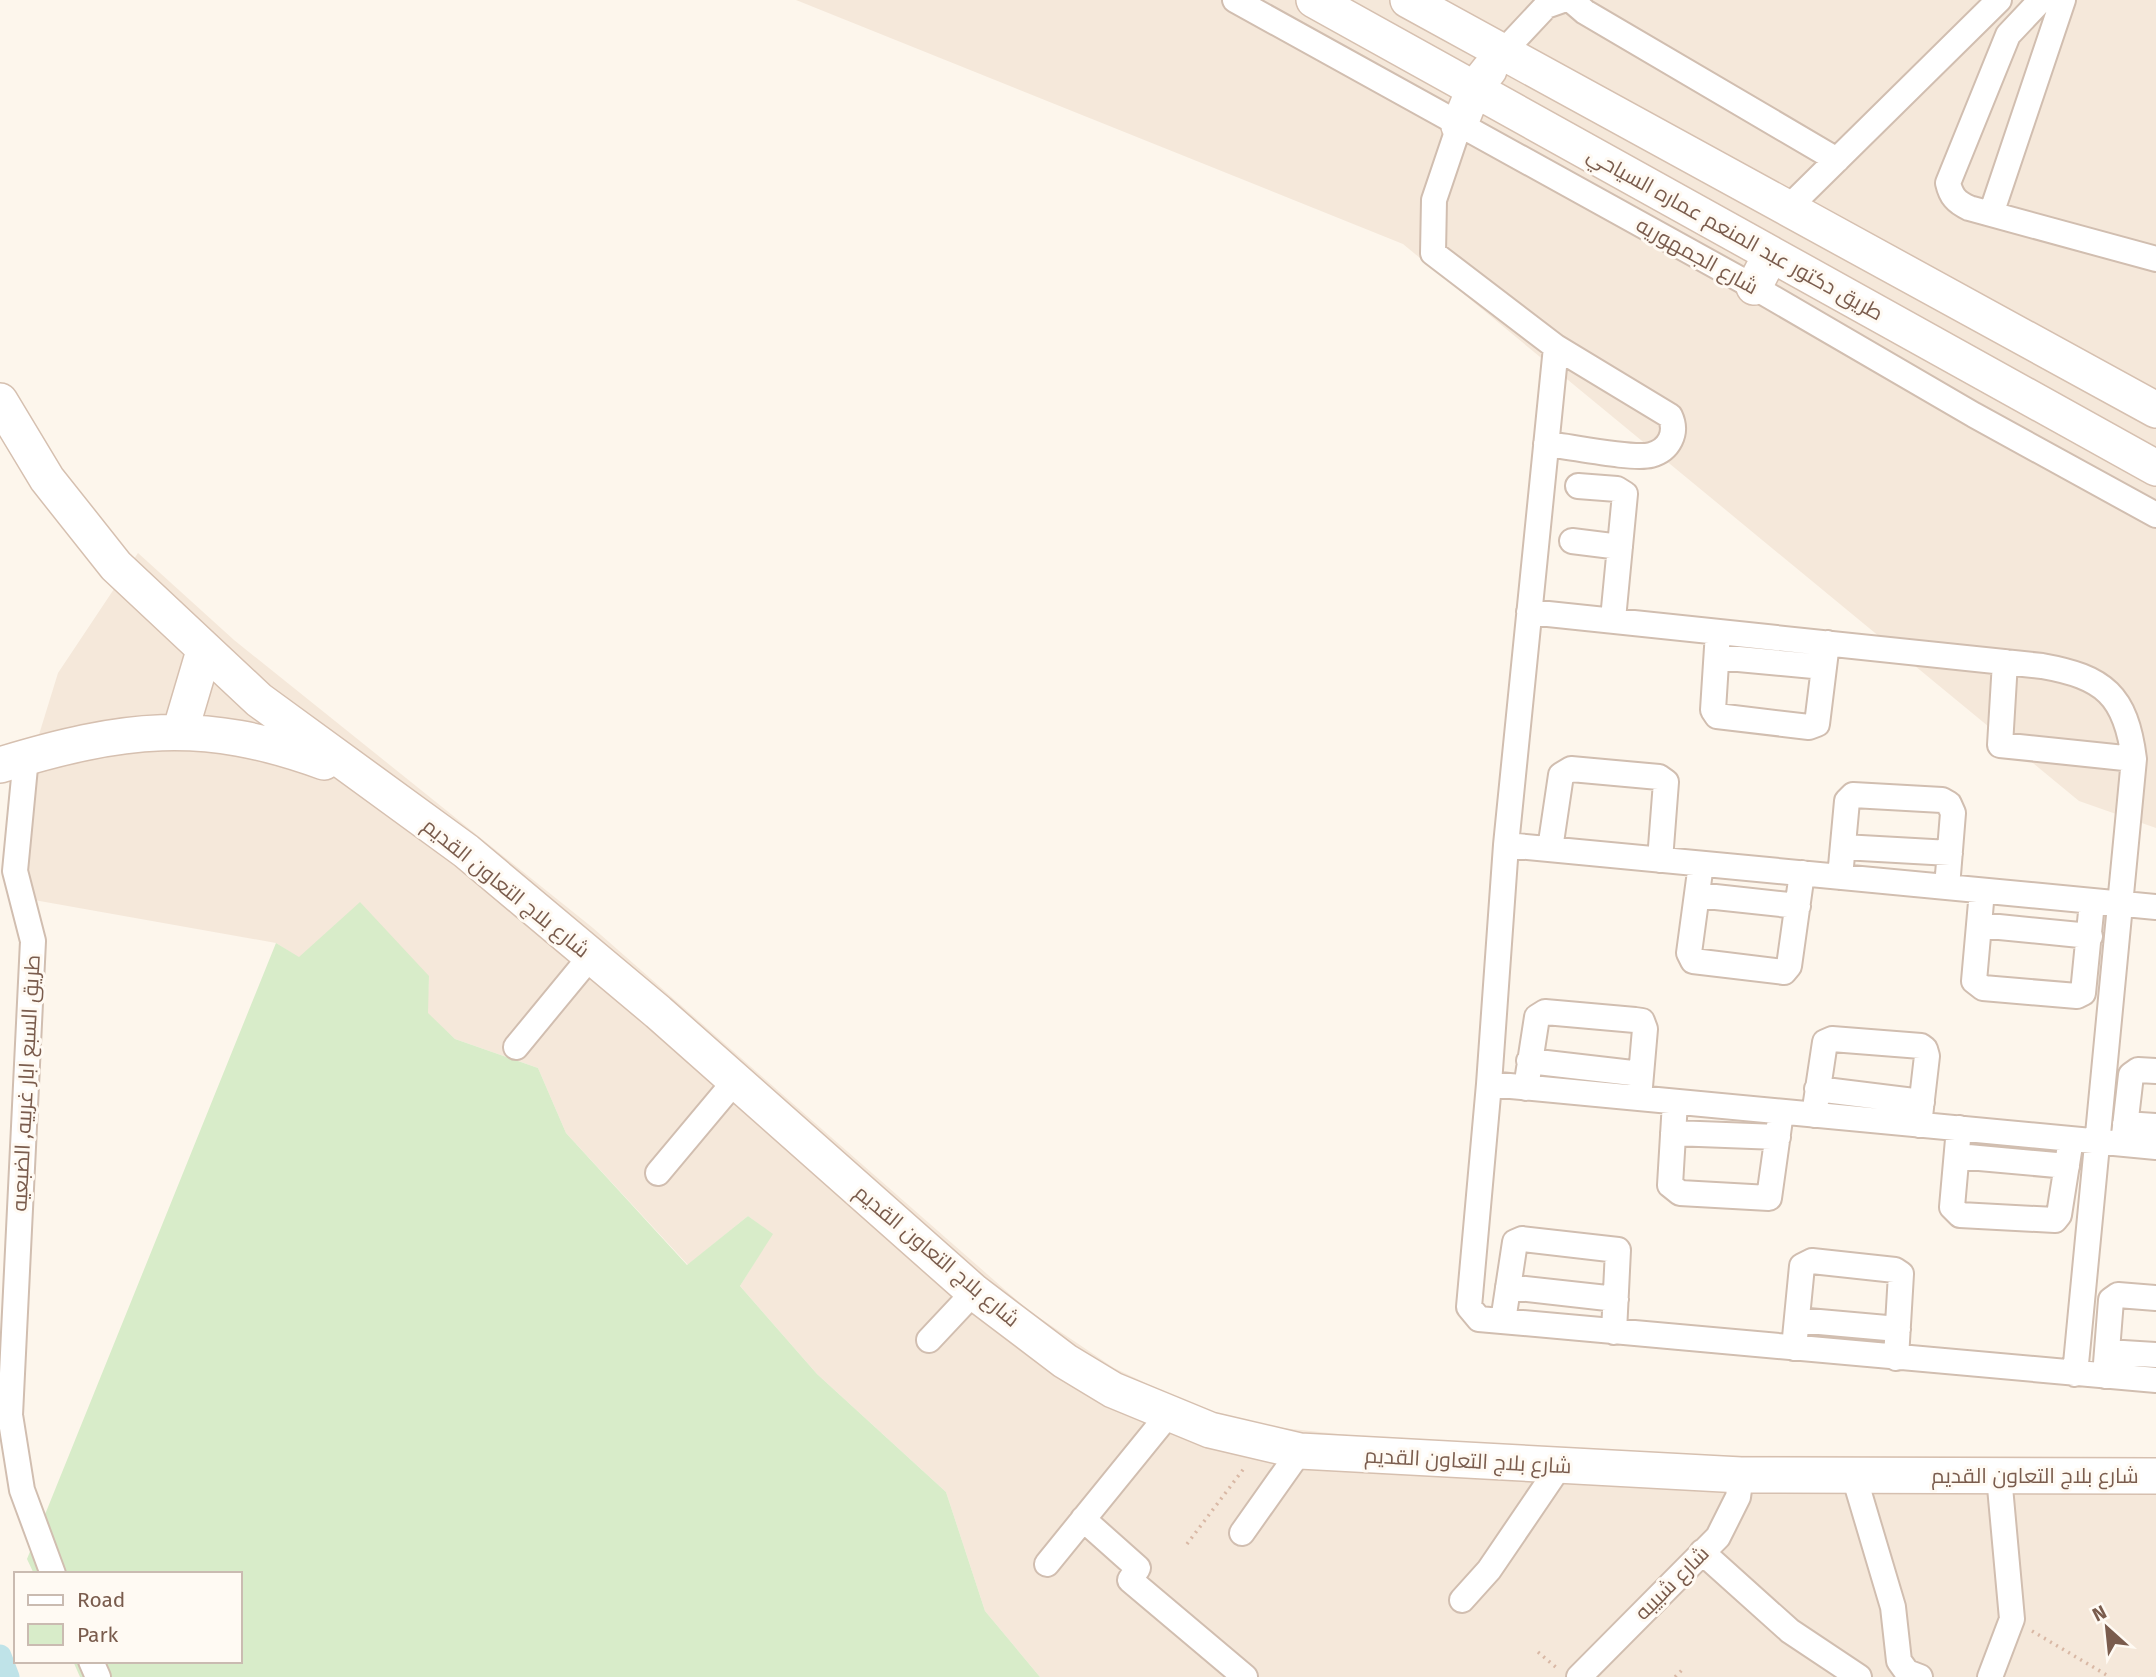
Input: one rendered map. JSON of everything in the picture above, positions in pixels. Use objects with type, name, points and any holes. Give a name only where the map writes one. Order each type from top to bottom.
[{"type":"street","name":"شارع الجمهوريه","points":[[1235,0],[1754,287],[2156,515]]},
{"type":"street","name":"طريق دكتور عبد المنعم عماره السياحي","points":[[1314,0],[2156,468]]},
{"type":"street","points":[[1408,0],[2156,410]]},
{"type":"street","points":[[1571,0],[1585,12],[1837,160]]},
{"type":"street","points":[[1788,208],[1999,0]]},
{"type":"street","points":[[2040,0],[2008,35],[1948,183],[1954,199],[1991,214],[2156,259]]},
{"type":"street","points":[[1991,214],[2063,0]]},
{"type":"street","points":[[1546,444],[1648,456],[1665,447],[1672,438],[1674,425],[1670,416],[1556,347],[1433,253],[1434,200],[1474,89],[1502,53],[1551,2]]},
{"type":"street","points":[[1754,287],[1771,254]]},
{"type":"street","points":[[1556,347],[1506,845],[1489,1084],[1469,1307],[1479,1319],[2075,1374],[2106,1364],[2156,1355]]},
{"type":"street","name":"شارع بلاج التعاون القديم","points":[[0,401],[47,479],[80,524],[116,566],[259,700],[466,851],[735,1080],[974,1292],[1065,1361],[1112,1390],[1210,1430],[1300,1451],[1741,1475],[2156,1476]]},
{"type":"street","points":[[1578,486],[1623,490],[1626,494],[1613,618]]},
{"type":"street","points":[[1572,541],[1620,547]]},
{"type":"street","points":[[1529,612],[1613,618],[1718,632],[1826,655]]},
{"type":"street","points":[[1718,632],[1713,710],[1717,716],[1809,727],[1817,724],[1826,655]]},
{"type":"street","points":[[180,732],[204,651]]},
{"type":"street","points":[[1717,657],[1826,655],[2005,662],[2075,672],[2095,681],[2115,697],[2130,727],[2134,759],[2122,904],[2075,1374]]},
{"type":"street","points":[[2005,662],[2000,745],[2134,759]]},
{"type":"street","points":[[11,762],[83,741],[128,733],[180,732],[252,740],[292,750],[368,782]]},
{"type":"street","name":"طريق السبع ابار غربيه, الضبعيه","points":[[11,762],[15,871],[33,942],[10,1415],[22,1490],[52,1572]]},
{"type":"street","points":[[1550,849],[1560,775],[1571,769],[1646,775],[1659,777],[1666,782],[1660,860]]},
{"type":"street","points":[[1840,877],[1847,802],[1853,795],[1942,800],[1949,804],[1953,813],[1947,887]]},
{"type":"street","points":[[1506,845],[2156,908]]},
{"type":"street","points":[[1843,847],[1950,853]]},
{"type":"street","points":[[1701,864],[1689,953],[1697,964],[1787,971],[1802,873]]},
{"type":"street","points":[[1982,891],[1974,981],[1983,988],[2077,996],[2083,993],[2092,901]]},
{"type":"street","points":[[1697,895],[1798,906]]},
{"type":"street","points":[[1979,925],[2090,936]]},
{"type":"street","points":[[516,1047],[592,956]]},
{"type":"street","points":[[1526,1088],[1533,1025],[1537,1017],[1545,1012],[1642,1021],[1645,1029],[1639,1098]]},
{"type":"street","points":[[1814,1115],[1825,1042],[1832,1039],[1921,1046],[1925,1049],[1927,1056],[1920,1113]]},
{"type":"street","points":[[1529,1061],[1641,1074]]},
{"type":"street","points":[[2124,1134],[2130,1075],[2138,1070],[2156,1071]]},
{"type":"street","points":[[658,1173],[735,1080]]},
{"type":"street","points":[[1489,1084],[1814,1115],[1920,1113]]},
{"type":"street","points":[[1817,1089],[1920,1113],[1959,1128],[2097,1141],[2156,1126]]},
{"type":"street","points":[[1675,1102],[1670,1185],[1674,1190],[1764,1199],[1772,1193],[1781,1112]]},
{"type":"street","points":[[1959,1128],[1952,1207],[1960,1215],[2055,1220],[2059,1215],[2071,1139]]},
{"type":"street","points":[[1673,1133],[1778,1137]]},
{"type":"street","points":[[2124,1134],[2156,1147]]},
{"type":"street","points":[[1957,1156],[2067,1167]]},
{"type":"street","points":[[1503,1321],[1516,1240],[1615,1248],[1619,1253],[1614,1332]]},
{"type":"street","points":[[1794,1348],[1802,1266],[1812,1261],[1895,1269],[1901,1274],[1896,1358]]},
{"type":"street","points":[[1508,1287],[1616,1298]]},
{"type":"street","points":[[929,1340],[974,1292]]},
{"type":"street","points":[[2106,1364],[2113,1297],[2156,1298]]},
{"type":"street","points":[[1797,1320],[1898,1329]]},
{"type":"street","points":[[2106,1364],[2156,1380]]},
{"type":"street","points":[[1047,1564],[1168,1415]]},
{"type":"street","points":[[1242,1533],[1300,1451]]},
{"type":"street","points":[[1462,1600],[1489,1570],[1559,1467]]},
{"type":"street","name":"شارع شبيبه","points":[[1579,1677],[1702,1552],[1730,1518],[1741,1475]]},
{"type":"street","points":[[1854,1476],[1893,1607],[1890,1669],[1920,1677]]},
{"type":"street","points":[[1990,1677],[2012,1619],[1999,1476]]},
{"type":"street","points":[[1083,1519],[1138,1568],[1130,1580],[1245,1677]]},
{"type":"street","points":[[1702,1552],[1790,1632],[1859,1677]]},
{"type":"path","points":[[1187,1544],[1264,1443]]},
{"type":"path","points":[[2012,1619],[2110,1677]]},
{"type":"path","points":[[1538,1652],[1567,1677]]},
{"type":"path","points":[[1675,1677],[1684,1668]]},
{"type":"shaded area","points":[[796,0],[2156,0],[2156,828],[2079,801],[1403,244]]},
{"type":"shaded area","points":[[138,553],[234,640],[593,928],[1028,1310],[1114,1368],[1209,1413],[1273,1427],[1404,1441],[1589,1455],[2156,1457],[2156,1677],[1040,1677],[985,1611],[946,1492],[817,1374],[740,1286],[772,1234],[748,1216],[688,1265],[566,1133],[538,1068],[455,1039],[427,1013],[429,976],[298,957],[276,943],[34,900],[17,852],[21,793],[58,673]]},
{"type":"green space","points":[[360,902],[429,976],[428,1013],[455,1039],[538,1068],[566,1133],[687,1265],[748,1216],[773,1234],[740,1286],[817,1374],[946,1492],[985,1611],[1040,1677],[80,1677],[74,1663],[242,1663],[242,1572],[33,1572],[27,1559],[276,943],[299,957]]},
{"type":"waterway","points":[[0,1656],[8,1677]]}]
